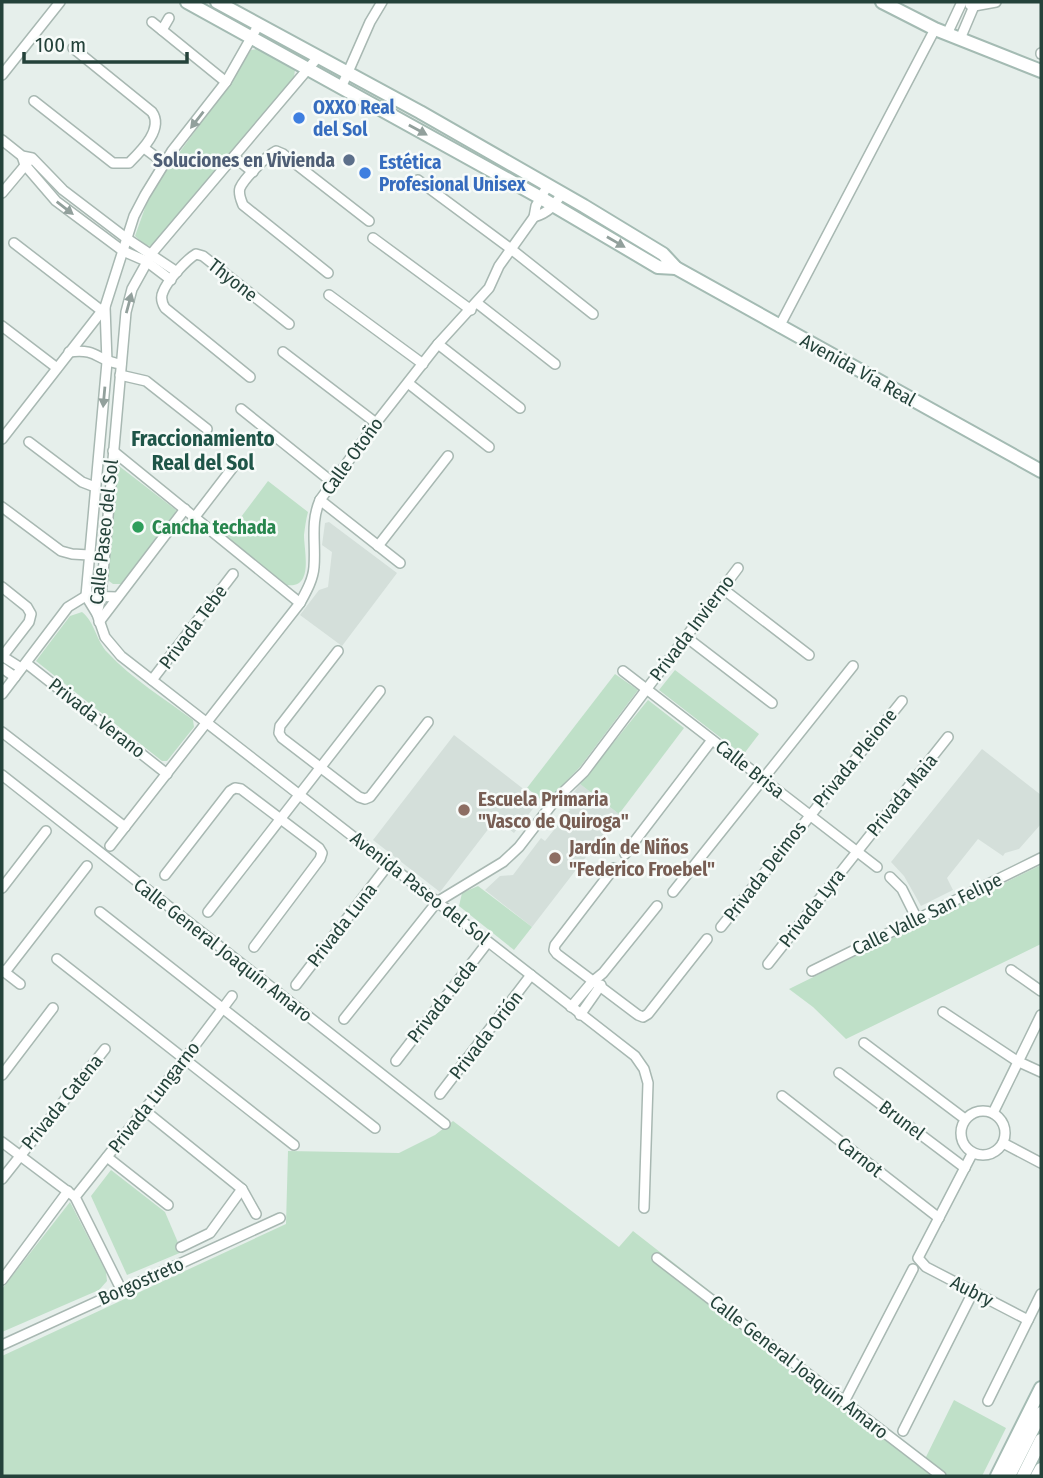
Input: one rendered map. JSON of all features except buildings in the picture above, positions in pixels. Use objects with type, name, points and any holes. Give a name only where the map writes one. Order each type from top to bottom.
[{"type":"main road","points":[[187,2],[541,198],[658,267],[676,268]]},
{"type":"main road","points":[[217,2],[548,185],[663,254],[676,268]]},
{"type":"main road","points":[[882,2],[941,31],[1041,71]]},
{"type":"main road","name":"Avenida Vía Real","points":[[676,268],[1041,471]]},
{"type":"main road","points":[[998,1476],[1041,1388]]},
{"type":"main road","points":[[1009,1476],[1041,1413]]},
{"type":"main road","points":[[1023,1476],[1041,1440]]},
{"type":"main road","points":[[1038,1476],[1041,1469]]},
{"type":"street","points":[[2,75],[60,2]]},
{"type":"street","points":[[341,88],[370,22],[382,2]]},
{"type":"street","points":[[779,327],[941,31],[962,2],[974,6],[996,2]]},
{"type":"street","points":[[960,39],[974,6]]},
{"type":"street","points":[[162,30],[169,18]]},
{"type":"street","points":[[152,22],[226,82]]},
{"type":"street","name":"Calle Paseo del Sol","points":[[98,618],[86,596],[107,362],[104,309],[126,238],[145,195],[164,163],[226,82],[259,24]]},
{"type":"street","points":[[34,101],[113,163],[129,163],[144,148],[156,127],[156,118],[73,48]]},
{"type":"street","name":"Calle Paseo del Sol","points":[[98,618],[126,312],[132,289],[149,257],[318,57]]},
{"type":"street","points":[[2,140],[149,257],[171,280]]},
{"type":"street","points":[[144,148],[164,163]]},
{"type":"street","points":[[328,273],[243,205],[240,189],[253,172],[276,151],[369,221]]},
{"type":"street","points":[[234,157],[253,172]]},
{"type":"street","points":[[2,193],[26,159]]},
{"type":"street","points":[[26,159],[56,201],[123,251],[149,257],[177,272],[162,293],[161,301],[165,308],[250,377]]},
{"type":"street","points":[[418,180],[593,314]]},
{"type":"street","name":"Calle Otoño","points":[[110,846],[300,603],[308,589],[314,568],[313,527],[320,500],[438,344],[489,288],[499,266],[534,217],[536,206],[548,185]]},
{"type":"street","points":[[555,206],[562,194]]},
{"type":"street","name":"Calle Otoño","points":[[534,217],[555,206]]},
{"type":"street","points":[[373,237],[555,364]]},
{"type":"street","points":[[2,439],[104,309],[14,243]]},
{"type":"street","name":"Thyone","points":[[177,272],[188,258],[196,254],[203,256],[289,324]]},
{"type":"street","points":[[329,295],[423,364]]},
{"type":"street","points":[[2,326],[57,369]]},
{"type":"street","points":[[438,344],[520,408]]},
{"type":"street","points":[[69,352],[90,351],[107,362],[121,364]]},
{"type":"street","points":[[284,352],[376,423]]},
{"type":"street","points":[[120,375],[146,381],[207,429]]},
{"type":"street","points":[[408,383],[489,447]]},
{"type":"street","points":[[241,409],[332,482]]},
{"type":"street","points":[[29,442],[82,482],[95,487]]},
{"type":"street","points":[[113,451],[300,603]]},
{"type":"street","points":[[378,546],[448,456]]},
{"type":"street","points":[[194,518],[237,462]]},
{"type":"street","points":[[320,500],[400,564]]},
{"type":"street","points":[[2,507],[61,551],[89,555]]},
{"type":"street","points":[[98,618],[185,509]]},
{"type":"street","name":"Privada Invierno","points":[[437,902],[503,862],[519,847],[556,799],[584,772],[738,568]]},
{"type":"street","name":"Privada Tebe","points":[[152,680],[233,574]]},
{"type":"street","points":[[2,587],[32,614],[29,622],[2,656]]},
{"type":"street","points":[[723,589],[809,656]]},
{"type":"street","points":[[2,694],[68,607],[86,596],[117,597]]},
{"type":"street","name":"Avenida Paseo del Sol","points":[[98,618],[106,637],[121,656],[635,1056],[644,1069],[648,1083],[644,1208]]},
{"type":"street","points":[[686,637],[772,703]]},
{"type":"street","points":[[338,651],[280,726],[279,733],[320,768],[359,797],[370,797],[428,722]]},
{"type":"street","name":"Privada Verano","points":[[2,656],[24,666],[167,774]]},
{"type":"street","points":[[673,892],[853,666]]},
{"type":"street","points":[[2,668],[15,677]]},
{"type":"street","name":"Calle Brisa","points":[[622,671],[877,867]]},
{"type":"street","points":[[208,912],[380,691]]},
{"type":"street","name":"Privada Pleione","points":[[809,816],[902,701]]},
{"type":"street","points":[[2,732],[125,827]]},
{"type":"street","name":"Privada Maia","points":[[857,852],[948,737]]},
{"type":"street","points":[[625,854],[712,740]]},
{"type":"street","name":"Calle General Joaquín Amaro","points":[[2,775],[444,1124]]},
{"type":"street","points":[[165,875],[235,788],[241,789],[281,819],[322,853],[254,947]]},
{"type":"street","name":"Privada Deimos","points":[[721,927],[809,816]]},
{"type":"street","points":[[2,888],[46,831]]},
{"type":"street","name":"Privada Lyra","points":[[768,964],[857,852]]},
{"type":"street","name":"Calle Valle San Felipe","points":[[812,971],[1041,858]]},
{"type":"street","name":"Privada Luna","points":[[296,985],[388,865]]},
{"type":"street","points":[[20,984],[3,971],[87,866]]},
{"type":"street","points":[[614,868],[555,945],[554,950],[592,982],[643,1017],[707,939]]},
{"type":"street","points":[[890,877],[902,889],[917,919]]},
{"type":"street","points":[[344,1019],[437,902]]},
{"type":"street","points":[[571,1007],[603,973],[657,906]]},
{"type":"street","points":[[100,912],[375,1128]]},
{"type":"street","name":"Privada Leda","points":[[396,1061],[488,942]]},
{"type":"street","points":[[57,959],[294,1145]]},
{"type":"street","points":[[1011,970],[1041,991]]},
{"type":"street","points":[[580,1015],[600,988],[603,973]]},
{"type":"street","name":"Privada Orión","points":[[440,1094],[531,975]]},
{"type":"street","name":"Privada Lungarno","points":[[2,1280],[71,1194],[107,1157],[232,996]]},
{"type":"street","points":[[2,1075],[53,1008]]},
{"type":"street","points":[[943,1012],[1017,1061],[1041,1072]]},
{"type":"street","points":[[993,1113],[1041,1015]]},
{"type":"street","points":[[864,1043],[965,1119]]},
{"type":"street","name":"Privada Catena","points":[[2,1179],[105,1049]]},
{"type":"street","name":"Brunel","points":[[839,1073],[965,1168]]},
{"type":"street","name":"Carnot","points":[[782,1096],[939,1218]]},
{"type":"street","points":[[144,1111],[242,1189],[256,1214]]},
{"type":"street","points":[[973,1113],[993,1113],[1002,1121],[1005,1132],[1003,1143],[995,1153],[984,1156],[972,1154],[962,1144],[960,1132],[965,1119],[973,1113]]},
{"type":"street","points":[[2,1142],[71,1194],[121,1289]]},
{"type":"street","points":[[1003,1143],[1041,1163]]},
{"type":"street","points":[[939,1218],[972,1154]]},
{"type":"street","points":[[107,1157],[169,1205]]},
{"type":"street","points":[[181,1247],[210,1233],[242,1189]]},
{"type":"street","name":"Borgostreto","points":[[2,1345],[280,1218]]},
{"type":"street","name":"Aubry","points":[[939,1218],[918,1258],[926,1267],[1028,1320]]},
{"type":"street","name":"Calle General Joaquín Amaro","points":[[657,1258],[941,1476]]},
{"type":"street","points":[[844,1402],[913,1269]]},
{"type":"street","points":[[903,1431],[973,1292]]},
{"type":"street","points":[[988,1401],[1041,1294]]},
{"type":"shaded area","points":[[329,522],[397,573],[342,646],[300,615],[319,590],[328,587],[332,552],[322,545],[325,523]]},
{"type":"shaded area","name":"Escuela Primaria \"Vasco de Quiroga\"","points":[[454,735],[539,801],[514,833],[496,819],[440,892],[373,840]]},
{"type":"shaded area","points":[[982,749],[1041,795],[1041,824],[1019,849],[1003,856],[978,839],[947,878],[953,890],[921,906],[904,876],[891,862]]},
{"type":"shaded area","name":"Jardín de Niños \"Federico Froebel\"","points":[[580,784],[619,814],[532,927],[485,890],[500,876],[513,875],[541,838],[545,841],[570,810],[564,805]]},
{"type":"green space","points":[[257,49],[295,70],[294,77],[154,244],[145,245],[135,236],[146,205],[162,176],[232,81],[251,50]]},
{"type":"green space","points":[[119,466],[176,510],[121,584],[113,584],[107,576],[116,467]]},
{"type":"green space","points":[[268,481],[308,512],[304,535],[306,568],[301,581],[295,585],[287,585],[226,537]]},
{"type":"green space","points":[[82,612],[90,621],[104,648],[117,662],[193,720],[194,727],[167,761],[162,761],[36,661],[70,616]]},
{"type":"green space","points":[[675,670],[759,734],[743,755],[659,690]]},
{"type":"green space","points":[[615,674],[638,690],[580,767],[545,803],[527,788]]},
{"type":"green space","points":[[648,700],[684,728],[619,814],[580,784]]},
{"type":"green space","points":[[1041,865],[1041,944],[846,1039],[813,1007],[789,989]]},
{"type":"green space","points":[[478,886],[532,927],[514,950],[459,906],[462,893]]},
{"type":"green space","points":[[453,1121],[619,1247],[633,1231],[925,1459],[954,1400],[1006,1428],[982,1476],[2,1476],[2,1356],[286,1224],[288,1151],[399,1153],[435,1135]]},
{"type":"green space","points":[[111,1170],[165,1212],[182,1252],[127,1275],[91,1196]]},
{"type":"green space","points":[[70,1202],[106,1272],[107,1281],[99,1290],[2,1332],[2,1289]]},
{"type":"place","name":"OXXO Real del Sol","points":[[299,118]]},
{"type":"place","name":"Soluciones en Vivienda","points":[[349,160]]},
{"type":"place","name":"Estética Profesional Unisex","points":[[365,173]]},
{"type":"place","name":"Cancha techada","points":[[138,527]]},
{"type":"place","name":"Escuela Primaria \"Vasco de Quiroga\"","points":[[464,810]]},
{"type":"place","name":"Jardín de Niños \"Federico Froebel\"","points":[[555,858]]},
{"type":"district","name":"Fraccionamiento Real del Sol","points":[[203,451]]}]
